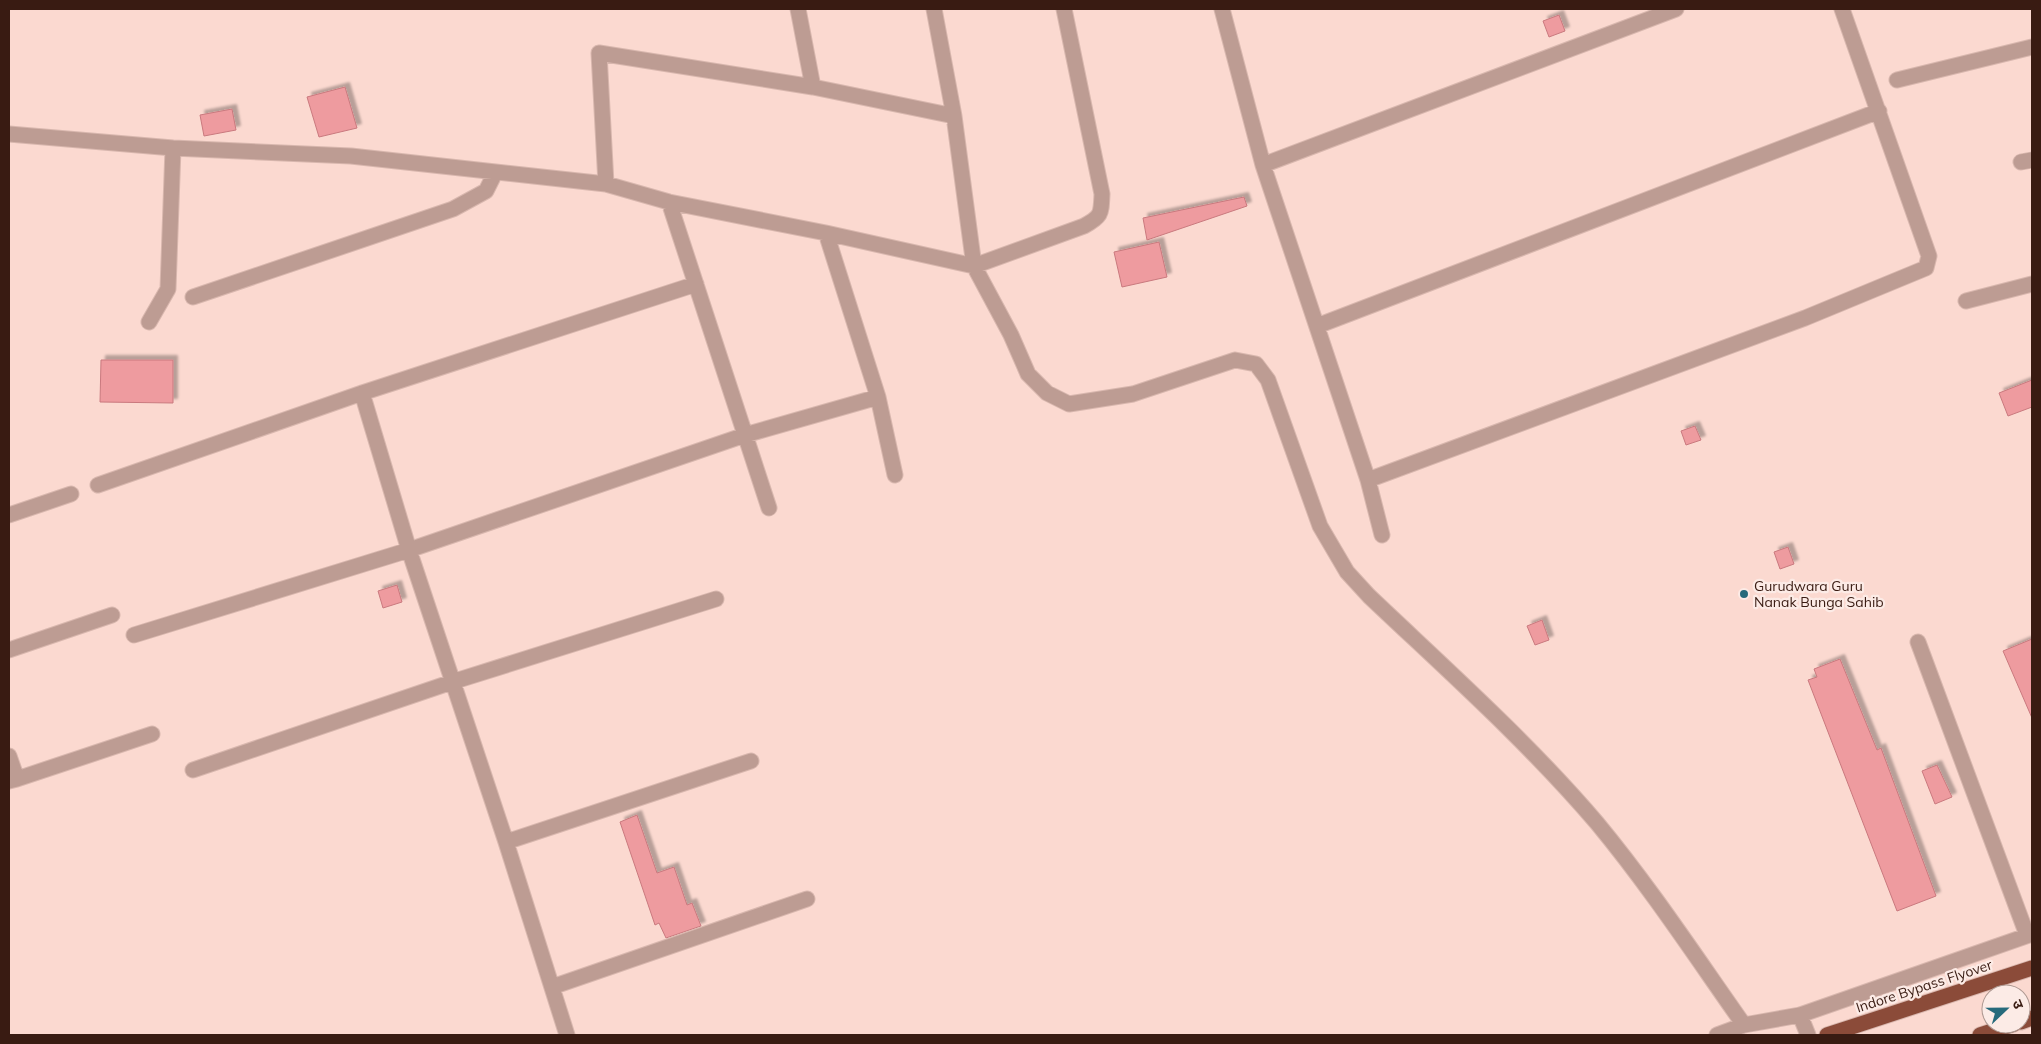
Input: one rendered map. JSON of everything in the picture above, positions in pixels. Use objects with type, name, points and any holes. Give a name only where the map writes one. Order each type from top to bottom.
[{"type":"highway","name":"Indore Bypass Flyover","points":[[1827,1035],[2032,968]]},
{"type":"street","points":[[798,9],[813,87]]},
{"type":"street","points":[[934,9],[954,116],[974,266],[1011,335],[1028,374],[1047,393],[1069,404],[1133,394],[1235,360],[1256,364],[1268,380],[1320,526],[1347,572],[1369,596],[1515,735],[1595,822],[1646,883],[1744,1025]]},
{"type":"street","points":[[9,134],[173,148],[351,156],[606,184],[669,202],[826,233],[974,266],[1084,226],[1097,218],[1101,212],[1102,194],[1064,9]]},
{"type":"street","points":[[1222,9],[1262,165],[1368,480],[1382,534]]},
{"type":"street","points":[[1262,165],[1676,9]]},
{"type":"street","points":[[1368,480],[1796,321],[1922,271],[1928,263],[1929,256],[1842,9]]},
{"type":"street","points":[[1897,80],[2032,48]]},
{"type":"street","points":[[606,184],[598,53],[813,87],[954,116]]},
{"type":"street","points":[[1317,326],[1879,111]]},
{"type":"street","points":[[149,322],[168,288],[173,148]]},
{"type":"street","points":[[193,297],[453,209],[486,191],[495,173]]},
{"type":"street","points":[[669,202],[769,508]]},
{"type":"street","points":[[826,233],[878,397],[895,475]]},
{"type":"street","points":[[98,486],[362,393],[696,284]]},
{"type":"street","points":[[1966,301],[2032,284]]},
{"type":"street","points":[[362,393],[409,550],[568,1035]]},
{"type":"street","points":[[134,635],[409,550],[745,435],[878,397]]},
{"type":"street","points":[[9,515],[71,494]]},
{"type":"street","points":[[193,770],[452,682],[716,600]]},
{"type":"street","points":[[9,650],[112,615]]},
{"type":"street","points":[[1717,1035],[1744,1025],[1800,1015],[2030,934],[1918,642]]},
{"type":"street","points":[[9,756],[13,780],[152,734]]},
{"type":"street","points":[[506,842],[751,761]]},
{"type":"street","points":[[552,987],[807,899]]},
{"type":"street","points":[[1800,1015],[1808,1035]]},
{"type":"building","points":[[1559,15],[1565,31],[1549,37],[1543,21]]},
{"type":"building","points":[[345,87],[357,128],[319,137],[307,97]]},
{"type":"building","points":[[232,109],[236,130],[204,136],[200,115]]},
{"type":"building","points":[[1244,197],[1247,206],[1147,240],[1143,218]]},
{"type":"building","points":[[1159,242],[1167,277],[1122,287],[1114,252]]},
{"type":"building","points":[[101,360],[173,360],[173,403],[100,402]]},
{"type":"building","points":[[2032,380],[2032,407],[2008,416],[1999,393]]},
{"type":"building","points":[[1695,426],[1701,440],[1686,445],[1681,431]]},
{"type":"building","points":[[1788,547],[1794,564],[1780,569],[1774,552]]},
{"type":"building","points":[[397,585],[402,602],[383,608],[378,591]]},
{"type":"building","points":[[1542,620],[1549,640],[1535,645],[1527,626]]},
{"type":"building","points":[[2032,639],[2032,718],[2003,651]]},
{"type":"building","points":[[1840,659],[1877,750],[1881,748],[1936,896],[1897,911],[1808,680],[1817,677],[1814,669]]},
{"type":"building","points":[[1937,765],[1952,797],[1935,804],[1922,771]]},
{"type":"building","points":[[637,815],[657,873],[674,867],[687,905],[692,903],[701,926],[666,938],[659,923],[655,925],[620,822]]},
{"type":"place","name":"Gurudwara Guru Nanak Bunga Sahib","points":[[1744,594]]}]
